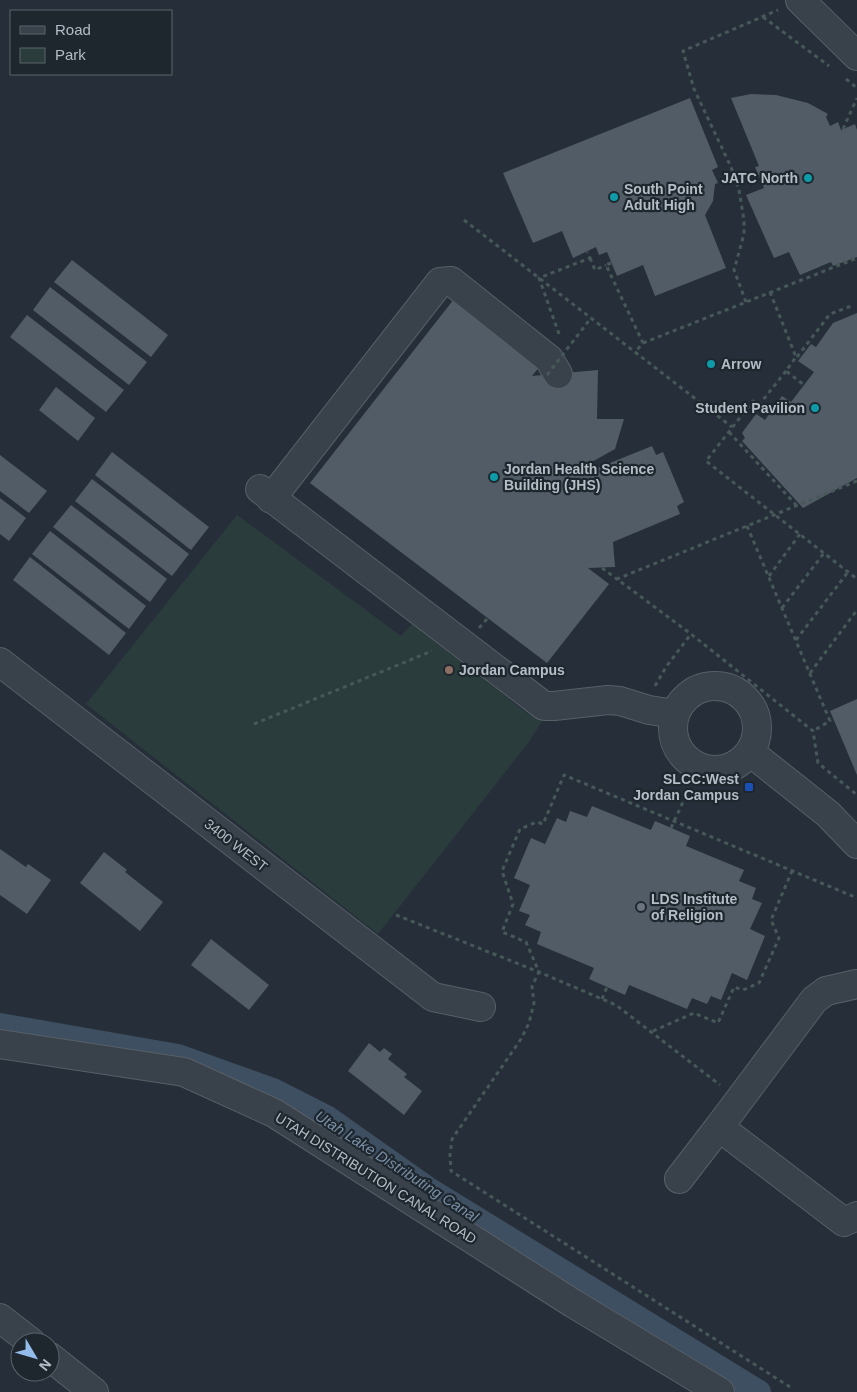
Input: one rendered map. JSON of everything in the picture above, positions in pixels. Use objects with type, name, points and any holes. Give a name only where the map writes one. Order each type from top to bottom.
[{"type":"street","points":[[800,0],[850,67]]},
{"type":"street","points":[[557,368],[549,359],[451,281],[440,282],[266,494],[544,706],[608,700],[675,714]]},
{"type":"street","name":"3400 WEST","points":[[0,662],[433,997],[481,1007]]},
{"type":"street","points":[[706,686],[720,686],[734,690],[746,699],[754,711],[757,725],[756,739],[750,752],[740,762],[728,769],[715,771],[701,769],[689,762],[680,752],[674,740],[672,727],[675,714],[682,701],[692,691],[706,686]]},
{"type":"street","points":[[750,752],[828,814],[857,844]]},
{"type":"street","points":[[679,1179],[814,1000],[826,991],[857,984]]},
{"type":"street","name":"UTAH DISTRIBUTION CANAL ROAD","points":[[0,1044],[184,1072],[274,1113],[574,1304],[720,1392]]},
{"type":"street","points":[[719,1127],[844,1222],[857,1216]]},
{"type":"street","points":[[0,1318],[18,1332]]},
{"type":"street","points":[[60,1365],[94,1392]]},
{"type":"path","points":[[746,302],[734,270],[744,234],[744,220],[739,190],[731,167],[694,89],[683,51],[800,0]]},
{"type":"path","points":[[763,16],[830,67]]},
{"type":"path","points":[[850,67],[857,88]]},
{"type":"path","points":[[843,129],[857,98]]},
{"type":"path","points":[[464,220],[732,427]]},
{"type":"path","points":[[587,252],[595,270],[611,263]]},
{"type":"path","points":[[539,278],[590,258]]},
{"type":"path","points":[[635,352],[643,343],[857,258]]},
{"type":"path","points":[[606,265],[643,343]]},
{"type":"path","points":[[539,278],[559,335]]},
{"type":"path","points":[[770,292],[796,358]]},
{"type":"path","points":[[854,305],[830,314],[759,405],[753,400],[706,462],[857,579]]},
{"type":"path","points":[[557,368],[591,318]]},
{"type":"path","points":[[557,368],[562,344]]},
{"type":"path","points":[[786,371],[804,385]]},
{"type":"path","points":[[729,432],[796,506]]},
{"type":"path","points":[[616,579],[857,481]]},
{"type":"path","points":[[747,526],[830,721],[813,731]]},
{"type":"path","points":[[768,576],[800,534]]},
{"type":"path","points":[[782,608],[824,553]]},
{"type":"path","points":[[602,568],[691,634],[813,731],[818,763],[857,795]]},
{"type":"path","points":[[796,640],[848,572]]},
{"type":"path","points":[[810,673],[857,610]]},
{"type":"path","points":[[254,724],[474,634],[487,619]]},
{"type":"path","points":[[652,693],[658,680],[691,634]]},
{"type":"path","points":[[790,1387],[451,1171],[452,1139],[521,1039],[529,1023],[534,1004],[532,986],[539,972],[526,942],[502,932],[513,904],[502,871],[520,830],[537,822],[543,824],[564,775],[857,898]]},
{"type":"path","points":[[671,828],[690,788]]},
{"type":"path","points":[[652,1031],[694,1013],[718,1023],[734,987],[743,990],[759,983],[779,938],[771,920],[792,871]]},
{"type":"path","points":[[396,915],[616,1005],[728,1091]]},
{"type":"path","points":[[602,999],[607,987]]},
{"type":"green space","points":[[237,515],[401,636],[412,624],[528,714],[543,720],[528,743],[378,934],[86,704]]},
{"type":"building","name":"JATC North","points":[[751,94],[776,95],[808,103],[828,114],[826,117],[830,126],[838,122],[841,130],[855,124],[857,130],[857,257],[833,266],[831,262],[800,275],[789,252],[774,258],[746,195],[764,188],[755,167],[759,166],[731,98]]},
{"type":"building","name":"South Point Adult High","points":[[690,98],[718,167],[712,170],[718,183],[715,184],[713,201],[705,215],[726,268],[655,296],[643,265],[617,276],[607,252],[599,255],[596,247],[573,258],[562,231],[533,243],[503,173]]},
{"type":"building","points":[[72,260],[168,335],[151,357],[54,282]]},
{"type":"building","points":[[50,287],[147,362],[129,385],[33,310]]},
{"type":"building","name":"Jordan Health Science Building (JHS)","points":[[454,299],[540,366],[532,376],[598,370],[597,419],[624,419],[615,449],[590,463],[590,471],[652,446],[656,455],[663,452],[684,502],[677,506],[680,514],[613,542],[615,567],[588,568],[609,584],[547,663],[310,483]]},
{"type":"building","name":"Student Pavilion","points":[[857,313],[857,478],[803,508],[742,441],[745,438],[742,433],[756,414],[765,420],[782,396],[791,402],[814,372],[798,361],[811,344],[816,347],[833,323]]},
{"type":"building","points":[[27,315],[124,390],[106,412],[10,337]]},
{"type":"building","points":[[56,387],[95,418],[78,441],[39,410]]},
{"type":"building","points":[[112,452],[209,527],[191,550],[95,475]]},
{"type":"building","points":[[0,455],[47,491],[29,513],[0,491]]},
{"type":"building","points":[[92,479],[189,554],[172,576],[75,501]]},
{"type":"building","points":[[0,498],[26,518],[9,541],[0,534]]},
{"type":"building","points":[[71,505],[167,579],[150,602],[53,527]]},
{"type":"building","points":[[50,531],[146,606],[129,629],[32,554]]},
{"type":"building","points":[[30,557],[126,633],[109,655],[13,580]]},
{"type":"building","points":[[857,699],[857,775],[830,711]]},
{"type":"building","name":"LDS Institute of Religion","points":[[592,806],[651,830],[655,821],[690,836],[686,846],[744,870],[739,881],[756,888],[752,899],[762,903],[750,929],[765,936],[747,980],[732,973],[721,1000],[711,996],[707,1004],[692,998],[687,1009],[629,985],[625,995],[589,979],[594,968],[537,944],[541,932],[525,925],[530,915],[519,911],[530,885],[514,878],[531,838],[545,844],[557,818],[566,822],[570,811],[587,817]]},
{"type":"building","points":[[0,849],[26,867],[28,864],[51,880],[27,914],[0,895]]},
{"type":"building","points":[[104,852],[127,870],[125,872],[163,902],[140,931],[80,883]]},
{"type":"building","points":[[211,939],[269,985],[249,1010],[191,965]]},
{"type":"building","points":[[369,1043],[380,1052],[384,1048],[392,1054],[388,1059],[407,1074],[404,1077],[422,1091],[404,1115],[348,1071]]},
{"type":"waterway","name":"Utah Lake Distributing Canal","points":[[0,1025],[178,1056],[273,1090],[328,1118],[430,1190],[759,1392]]},
{"type":"place","name":"JATC North","points":[[808,178]]},
{"type":"place","name":"South Point Adult High","points":[[614,197]]},
{"type":"place","name":"Arrow","points":[[711,364]]},
{"type":"place","name":"Student Pavilion","points":[[815,408]]},
{"type":"place","name":"Jordan Health Science Building (JHS)","points":[[494,477]]},
{"type":"place","name":"Jordan Campus","points":[[449,670]]},
{"type":"place","name":"SLCC:West Jordan Campus","points":[[749,787]]},
{"type":"place","name":"LDS Institute of Religion","points":[[641,907]]}]
